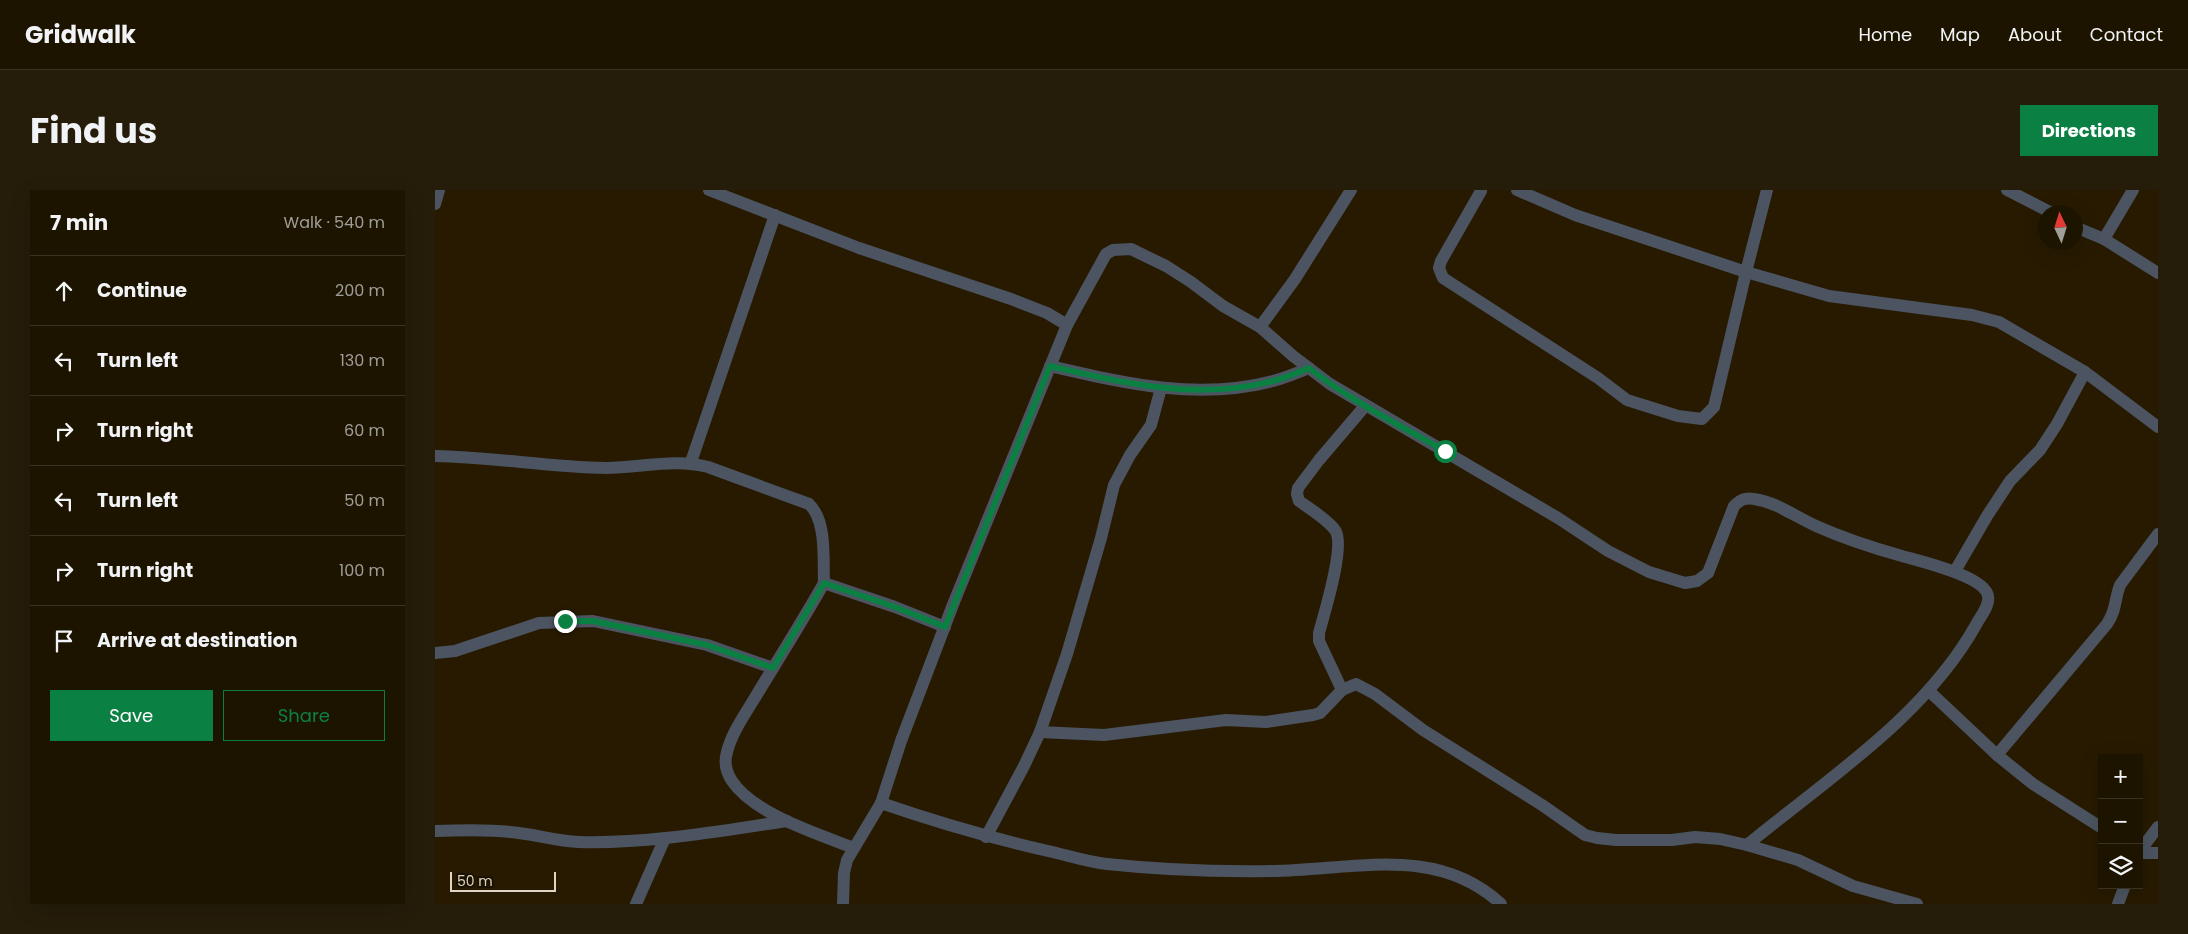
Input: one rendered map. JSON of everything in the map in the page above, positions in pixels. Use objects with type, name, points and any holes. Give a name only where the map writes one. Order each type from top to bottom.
[{"type":"street","points":[[435,204],[439,190]]},
{"type":"street","points":[[709,190],[859,248],[1011,299],[1047,313],[1067,326]]},
{"type":"street","points":[[1260,327],[1295,279],[1351,190]]},
{"type":"street","points":[[1479,190],[1441,262],[1439,268],[1443,278],[1599,378],[1627,400],[1684,417],[1702,419],[1714,407],[1767,190]]},
{"type":"street","points":[[1518,190],[1575,215],[1746,272],[1829,296],[1972,315],[1999,322],[2085,372],[2158,427]]},
{"type":"street","points":[[2007,190],[2038,206]]},
{"type":"street","points":[[2104,239],[2133,190]]},
{"type":"street","points":[[691,462],[775,216]]},
{"type":"street","points":[[2083,230],[2104,239],[2158,273]]},
{"type":"street","points":[[843,904],[844,873],[847,860],[881,803],[901,741],[945,627],[1050,366],[1067,326],[1106,254],[1113,250],[1131,249],[1166,266],[1223,306],[1260,327],[1330,384],[1558,518],[1607,551],[1649,572],[1685,583],[1697,581],[1708,573],[1734,506],[1740,500],[1747,498],[1785,510],[1817,526],[1876,547],[1955,571],[1984,589],[1988,595],[1988,604],[1964,646],[1929,691],[1848,764],[1747,845]]},
{"type":"street","points":[[1050,366],[1161,388],[1229,388],[1273,381],[1309,368]]},
{"type":"street","points":[[1955,571],[1987,516],[2011,481],[2040,450],[2057,424],[2085,372]]},
{"type":"street","points":[[986,837],[1040,732],[1067,654],[1101,538],[1113,485],[1129,456],[1151,425],[1161,388]]},
{"type":"street","points":[[1342,690],[1319,641],[1319,633],[1337,562],[1338,540],[1336,531],[1299,501],[1297,494],[1298,488],[1319,460],[1365,406]]},
{"type":"street","points":[[435,456],[604,468],[691,462],[809,504],[815,510],[821,524],[824,583],[741,722],[727,750],[725,762],[733,782],[758,805],[787,821],[854,848]]},
{"type":"street","points":[[1997,755],[2107,624],[2113,614],[2120,585],[2158,534]]},
{"type":"street","points":[[824,583],[895,607],[945,627]]},
{"type":"street","points":[[435,653],[455,651],[539,623],[593,621],[707,645],[773,668]]},
{"type":"street","points":[[1040,732],[1104,735],[1226,720],[1266,722],[1320,713],[1342,690],[1356,684],[1375,694],[1423,730],[1480,768],[1542,805],[1585,835],[1617,840],[1672,840],[1695,837],[1720,839],[1798,860],[1853,886],[1917,904]]},
{"type":"street","points":[[1929,691],[1997,755],[2033,784],[2098,825]]},
{"type":"street","points":[[881,803],[986,837],[1105,864],[1200,872],[1276,871],[1399,864],[1425,866],[1452,872],[1472,882],[1501,904]]},
{"type":"street","points":[[435,831],[474,829],[510,832],[576,842],[611,842],[665,838],[787,821]]},
{"type":"street","points":[[2143,847],[2158,827]]},
{"type":"street","points":[[636,904],[665,838]]},
{"type":"street","points":[[2143,852],[2158,853]]},
{"type":"street","points":[[2118,904],[2124,889]]},
{"type":"route","points":[[565,621],[593,621],[707,645],[773,668],[824,583],[895,607],[945,627],[1050,366],[1122,382],[1161,388],[1185,389],[1229,388],[1273,381],[1309,368],[1365,406],[1445,451]]}]
